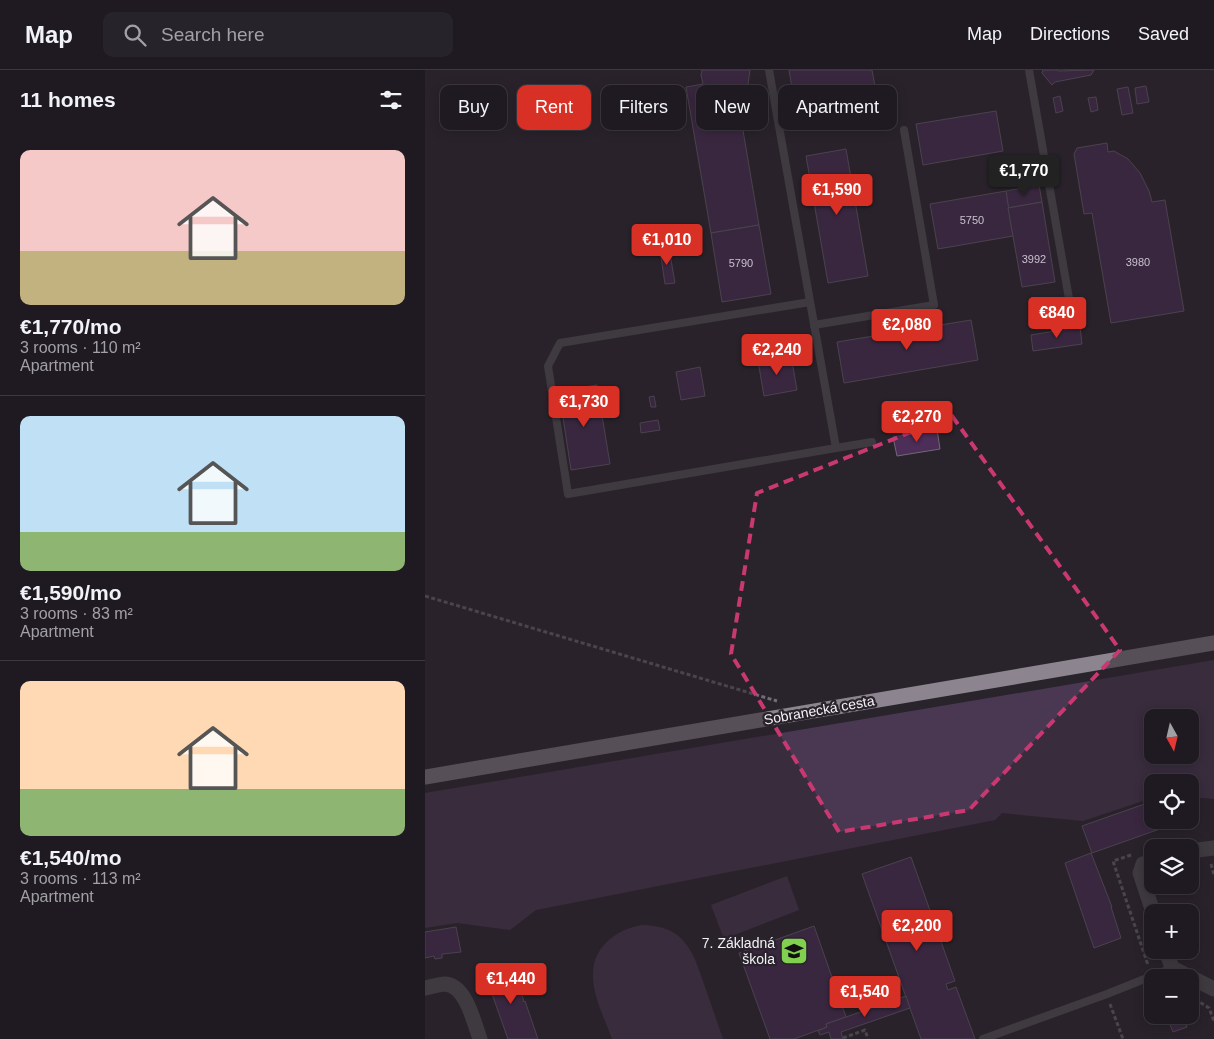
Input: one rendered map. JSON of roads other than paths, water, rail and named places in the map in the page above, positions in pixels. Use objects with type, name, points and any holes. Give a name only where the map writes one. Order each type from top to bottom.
[{"type":"main road","name":"Sobranecká cesta","points":[[425,777],[1214,643]]},
{"type":"street","points":[[1199,850],[1214,848]]},
{"type":"street","points":[[1144,864],[1140,873],[1144,885]]},
{"type":"street","points":[[1169,959],[1172,968],[1214,989]]},
{"type":"street","points":[[425,988],[447,984],[458,990],[467,1003],[480,1039]]},
{"type":"lane","points":[[769,70],[836,448]]},
{"type":"lane","points":[[1029,70],[1071,310]]},
{"type":"lane","points":[[814,325],[934,305],[904,130]]},
{"type":"lane","points":[[810,302],[560,343],[548,366],[568,494],[872,442]]},
{"type":"lane","points":[[983,1038],[1107,994],[1172,968]]},
{"type":"place","name":"7. Základná škola","points":[[794,951]]}]
